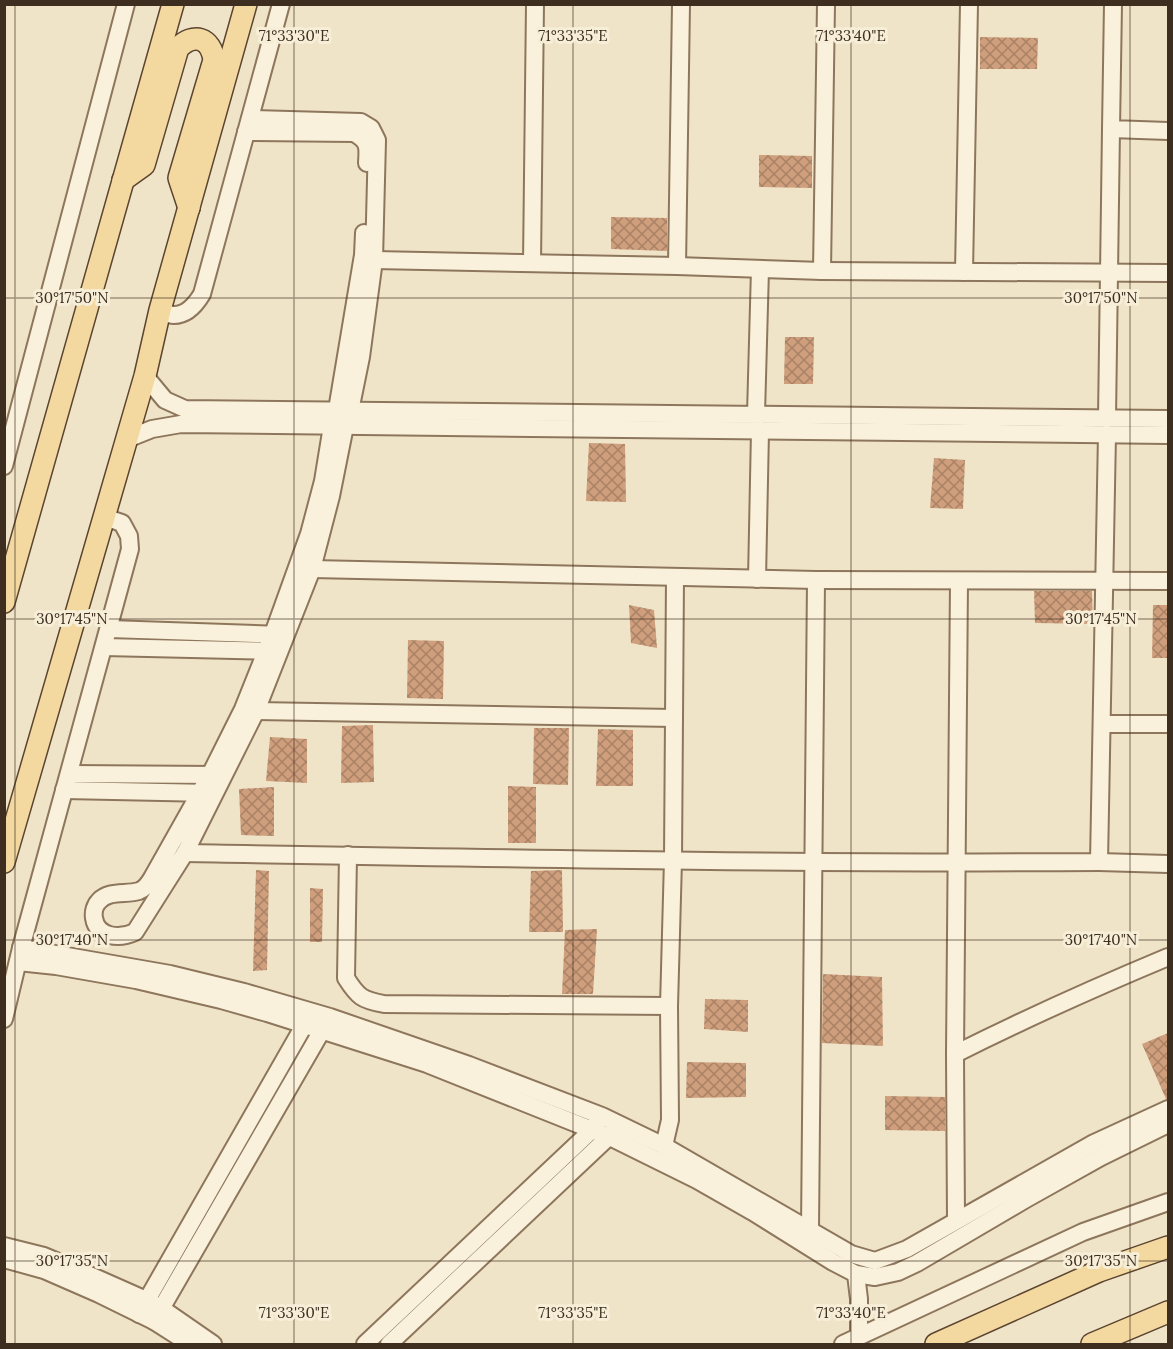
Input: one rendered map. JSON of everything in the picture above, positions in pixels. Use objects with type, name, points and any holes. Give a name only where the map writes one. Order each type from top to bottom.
[{"type":"main road","points":[[4,602],[173,4]]},
{"type":"main road","points":[[4,862],[145,376],[159,310],[246,4]]},
{"type":"main road","points":[[123,180],[144,165],[178,48],[191,39],[201,39],[213,51],[214,60],[179,178],[189,208]]},
{"type":"main road","points":[[936,1344],[1099,1272],[1168,1247]]},
{"type":"main road","points":[[1092,1344],[1168,1312]]},
{"type":"street","points":[[4,466],[126,4]]},
{"type":"street","points":[[159,310],[174,315],[184,312],[194,306],[202,294],[281,4]]},
{"type":"street","points":[[532,263],[535,4]]},
{"type":"street","points":[[677,266],[681,4]]},
{"type":"street","points":[[822,271],[826,4]]},
{"type":"street","points":[[964,272],[969,4]]},
{"type":"street","points":[[1099,862],[1113,4]]},
{"type":"street","points":[[248,125],[361,122],[371,128],[377,140],[374,260],[361,357],[279,635]]},
{"type":"street","points":[[217,775],[243,709],[312,568],[331,496],[363,255],[368,148],[363,138],[354,133],[248,125]]},
{"type":"street","points":[[1111,129],[1168,131]]},
{"type":"street","points":[[374,260],[822,271],[1168,273]]},
{"type":"street","points":[[756,414],[760,269]]},
{"type":"street","points":[[145,376],[165,400],[185,409],[341,419],[760,431],[1107,426],[1168,419]]},
{"type":"street","points":[[127,439],[152,429],[181,424],[341,419],[756,414],[1107,426],[1168,435]]},
{"type":"street","points":[[757,579],[760,431]]},
{"type":"street","points":[[4,1019],[19,955],[130,549],[129,536],[122,523],[104,517]]},
{"type":"street","points":[[312,568],[816,580],[1168,581]]},
{"type":"street","points":[[664,1146],[670,1120],[669,1006],[673,860],[675,577]]},
{"type":"street","points":[[810,1230],[816,580]]},
{"type":"street","points":[[956,1220],[959,581]]},
{"type":"street","points":[[109,629],[279,635]]},
{"type":"street","points":[[104,647],[272,651]]},
{"type":"street","points":[[208,792],[185,853],[135,932],[124,937],[102,932],[93,915],[96,905],[101,898],[139,891],[152,878],[208,792],[256,711],[272,651]]},
{"type":"street","points":[[256,711],[674,718]]},
{"type":"street","points":[[1102,724],[1168,724]]},
{"type":"street","points":[[69,774],[217,775]]},
{"type":"street","points":[[64,790],[208,792]]},
{"type":"street","points":[[185,853],[1168,864]]},
{"type":"street","points":[[348,855],[346,978],[355,992],[368,1001],[384,1004],[669,1006]]},
{"type":"street","points":[[19,955],[170,974],[244,992],[309,1018],[469,1065],[602,1116],[615,1131],[856,1274],[875,1276],[898,1272],[917,1263],[1101,1157],[1168,1124]]},
{"type":"street","points":[[955,1054],[1098,986],[1168,957]]},
{"type":"street","points":[[150,1311],[309,1018]]},
{"type":"street","points":[[326,1023],[592,1130],[615,1131],[664,1146],[851,1254],[875,1261],[907,1249],[1094,1143],[1168,1109]]},
{"type":"street","points":[[150,1311],[326,1023]]},
{"type":"street","points":[[365,1344],[592,1130],[602,1116]]},
{"type":"street","points":[[389,1344],[615,1131]]},
{"type":"street","points":[[843,1344],[1083,1232],[1168,1202]]},
{"type":"street","points":[[4,1246],[44,1256],[101,1280],[150,1311],[213,1344]]},
{"type":"street","points":[[4,1259],[44,1270],[99,1294],[150,1311],[190,1344]]},
{"type":"street","points":[[856,1274],[859,1336]]},
{"type":"building","points":[[980,37],[1038,38],[1037,69],[980,69]]},
{"type":"building","points":[[759,155],[812,156],[812,188],[759,187]]},
{"type":"building","points":[[611,217],[667,218],[667,251],[611,249]]},
{"type":"building","points":[[785,337],[814,337],[813,384],[784,384]]},
{"type":"building","points":[[589,443],[625,444],[626,502],[586,501]]},
{"type":"building","points":[[934,458],[965,460],[963,509],[930,508]]},
{"type":"building","points":[[1034,591],[1092,591],[1093,624],[1035,623]]},
{"type":"building","points":[[629,605],[654,610],[657,648],[631,643]]},
{"type":"building","points":[[1153,605],[1168,605],[1168,658],[1152,658]]},
{"type":"building","points":[[408,640],[444,641],[443,699],[407,698]]},
{"type":"building","points":[[373,725],[374,782],[341,783],[342,726]]},
{"type":"building","points":[[534,728],[569,728],[568,785],[533,784]]},
{"type":"building","points":[[598,729],[633,730],[633,786],[596,786]]},
{"type":"building","points":[[270,737],[307,739],[307,783],[266,781]]},
{"type":"building","points":[[508,786],[536,787],[536,843],[508,843]]},
{"type":"building","points":[[274,787],[274,836],[241,835],[239,789]]},
{"type":"building","points":[[256,870],[269,871],[267,970],[253,971]]},
{"type":"building","points":[[562,870],[563,932],[529,932],[531,871]]},
{"type":"building","points":[[310,888],[323,889],[322,942],[310,942]]},
{"type":"building","points":[[597,929],[593,994],[562,994],[565,930]]},
{"type":"building","points":[[823,974],[882,977],[883,1046],[822,1043]]},
{"type":"building","points":[[705,999],[748,1000],[748,1032],[704,1029]]},
{"type":"building","points":[[1168,1033],[1168,1099],[1166,1099],[1142,1044]]},
{"type":"building","points":[[687,1062],[746,1063],[746,1097],[686,1098]]},
{"type":"building","points":[[885,1096],[945,1097],[945,1131],[885,1130]]}]
